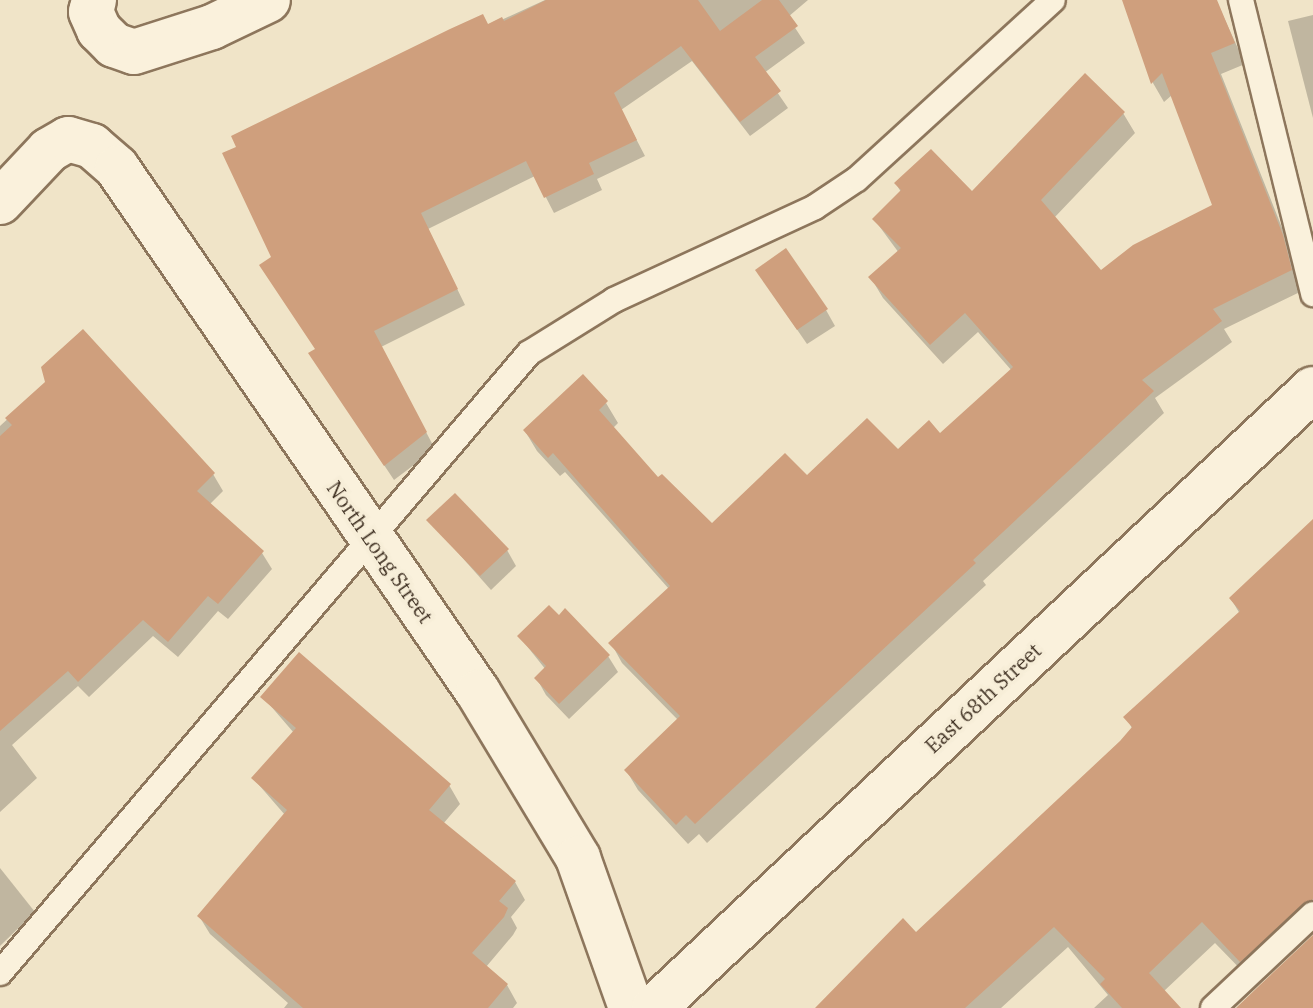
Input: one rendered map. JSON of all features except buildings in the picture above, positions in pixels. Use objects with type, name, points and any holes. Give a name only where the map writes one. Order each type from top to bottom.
[{"type":"street","points":[[94,0],[92,15],[114,45],[134,52],[162,46],[268,0]]},
{"type":"street","name":"North Long Street","points":[[0,202],[49,150],[68,139],[92,146],[117,168],[478,692],[578,858],[631,1008]]},
{"type":"street","name":"East 68th Street","points":[[654,1008],[1313,389]]},
{"type":"lane","points":[[0,973],[529,353],[614,300],[815,207],[847,186],[898,145],[1053,0]]},
{"type":"lane","points":[[1241,0],[1313,294]]},
{"type":"lane","points":[[1213,1008],[1313,914]]}]
